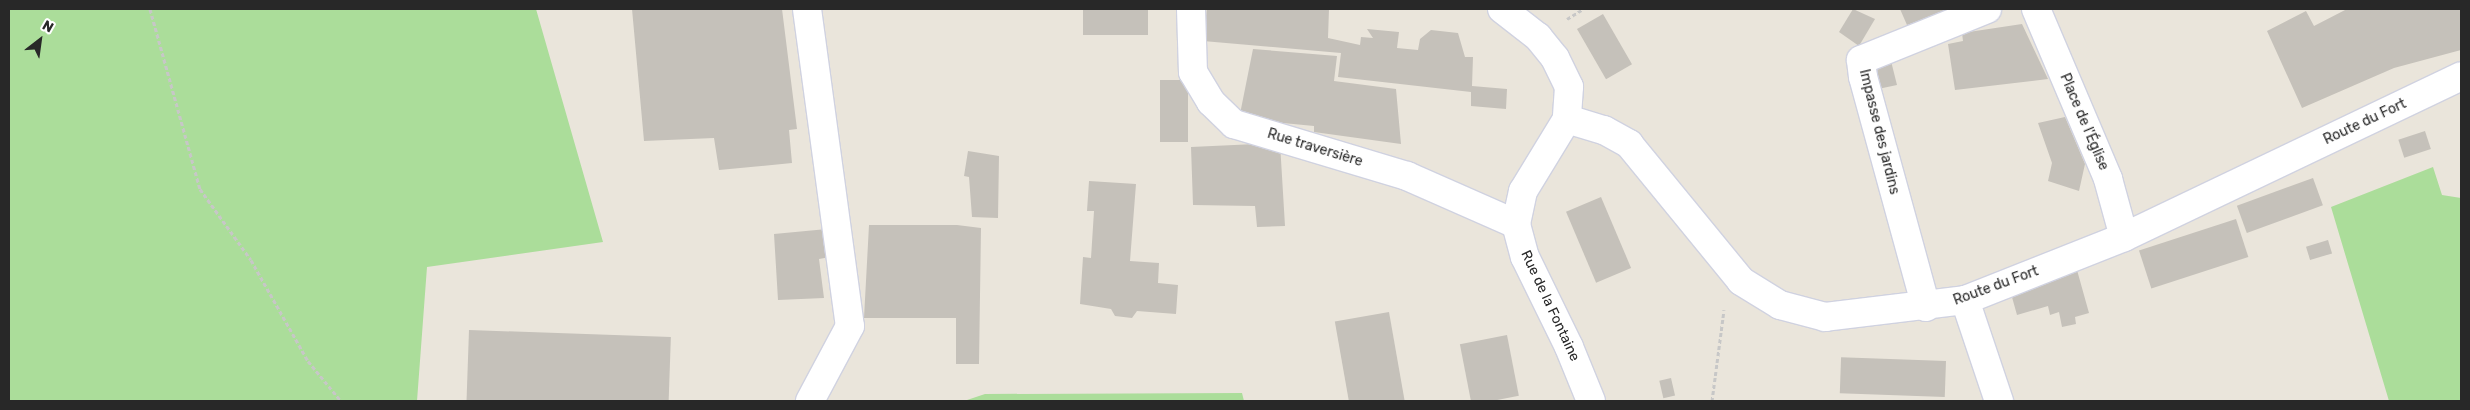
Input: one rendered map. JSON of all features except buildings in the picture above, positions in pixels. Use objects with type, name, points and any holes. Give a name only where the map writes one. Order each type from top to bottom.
[{"type":"street","points":[[807,9],[850,326],[810,401]]},
{"type":"street","name":"Rue traversière","points":[[1191,9],[1193,72],[1211,102],[1234,124],[1407,176],[1516,224]]},
{"type":"street","points":[[1502,9],[1538,36],[1555,58],[1569,87],[1568,119]]},
{"type":"street","name":"Impasse des jardins","points":[[1926,307],[1863,77],[1861,60],[1987,9]]},
{"type":"street","name":"Place de l'Église","points":[[2036,9],[2108,179],[2124,237]]},
{"type":"street","name":"Route du Fort","points":[[1568,119],[1604,130],[1629,144],[1741,281],[1780,305],[1825,317],[1926,307],[1965,300],[2124,237],[2461,76]]},
{"type":"street","name":"Rue de la Fontaine","points":[[1568,119],[1523,191],[1516,224],[1525,257],[1569,347],[1591,401]]},
{"type":"street","points":[[1965,300],[1999,401]]},
{"type":"path","points":[[150,9],[200,189],[251,260],[308,360],[341,401]]},
{"type":"path","points":[[1712,401],[1724,309],[1751,287]]},
{"type":"green space","points":[[9,9],[536,9],[603,242],[427,267],[417,401],[9,401]]},
{"type":"green space","points":[[2433,167],[2442,195],[2461,198],[2461,401],[2389,401],[2331,207]]},
{"type":"green space","points":[[1242,393],[1244,401],[964,401],[985,394]]}]
